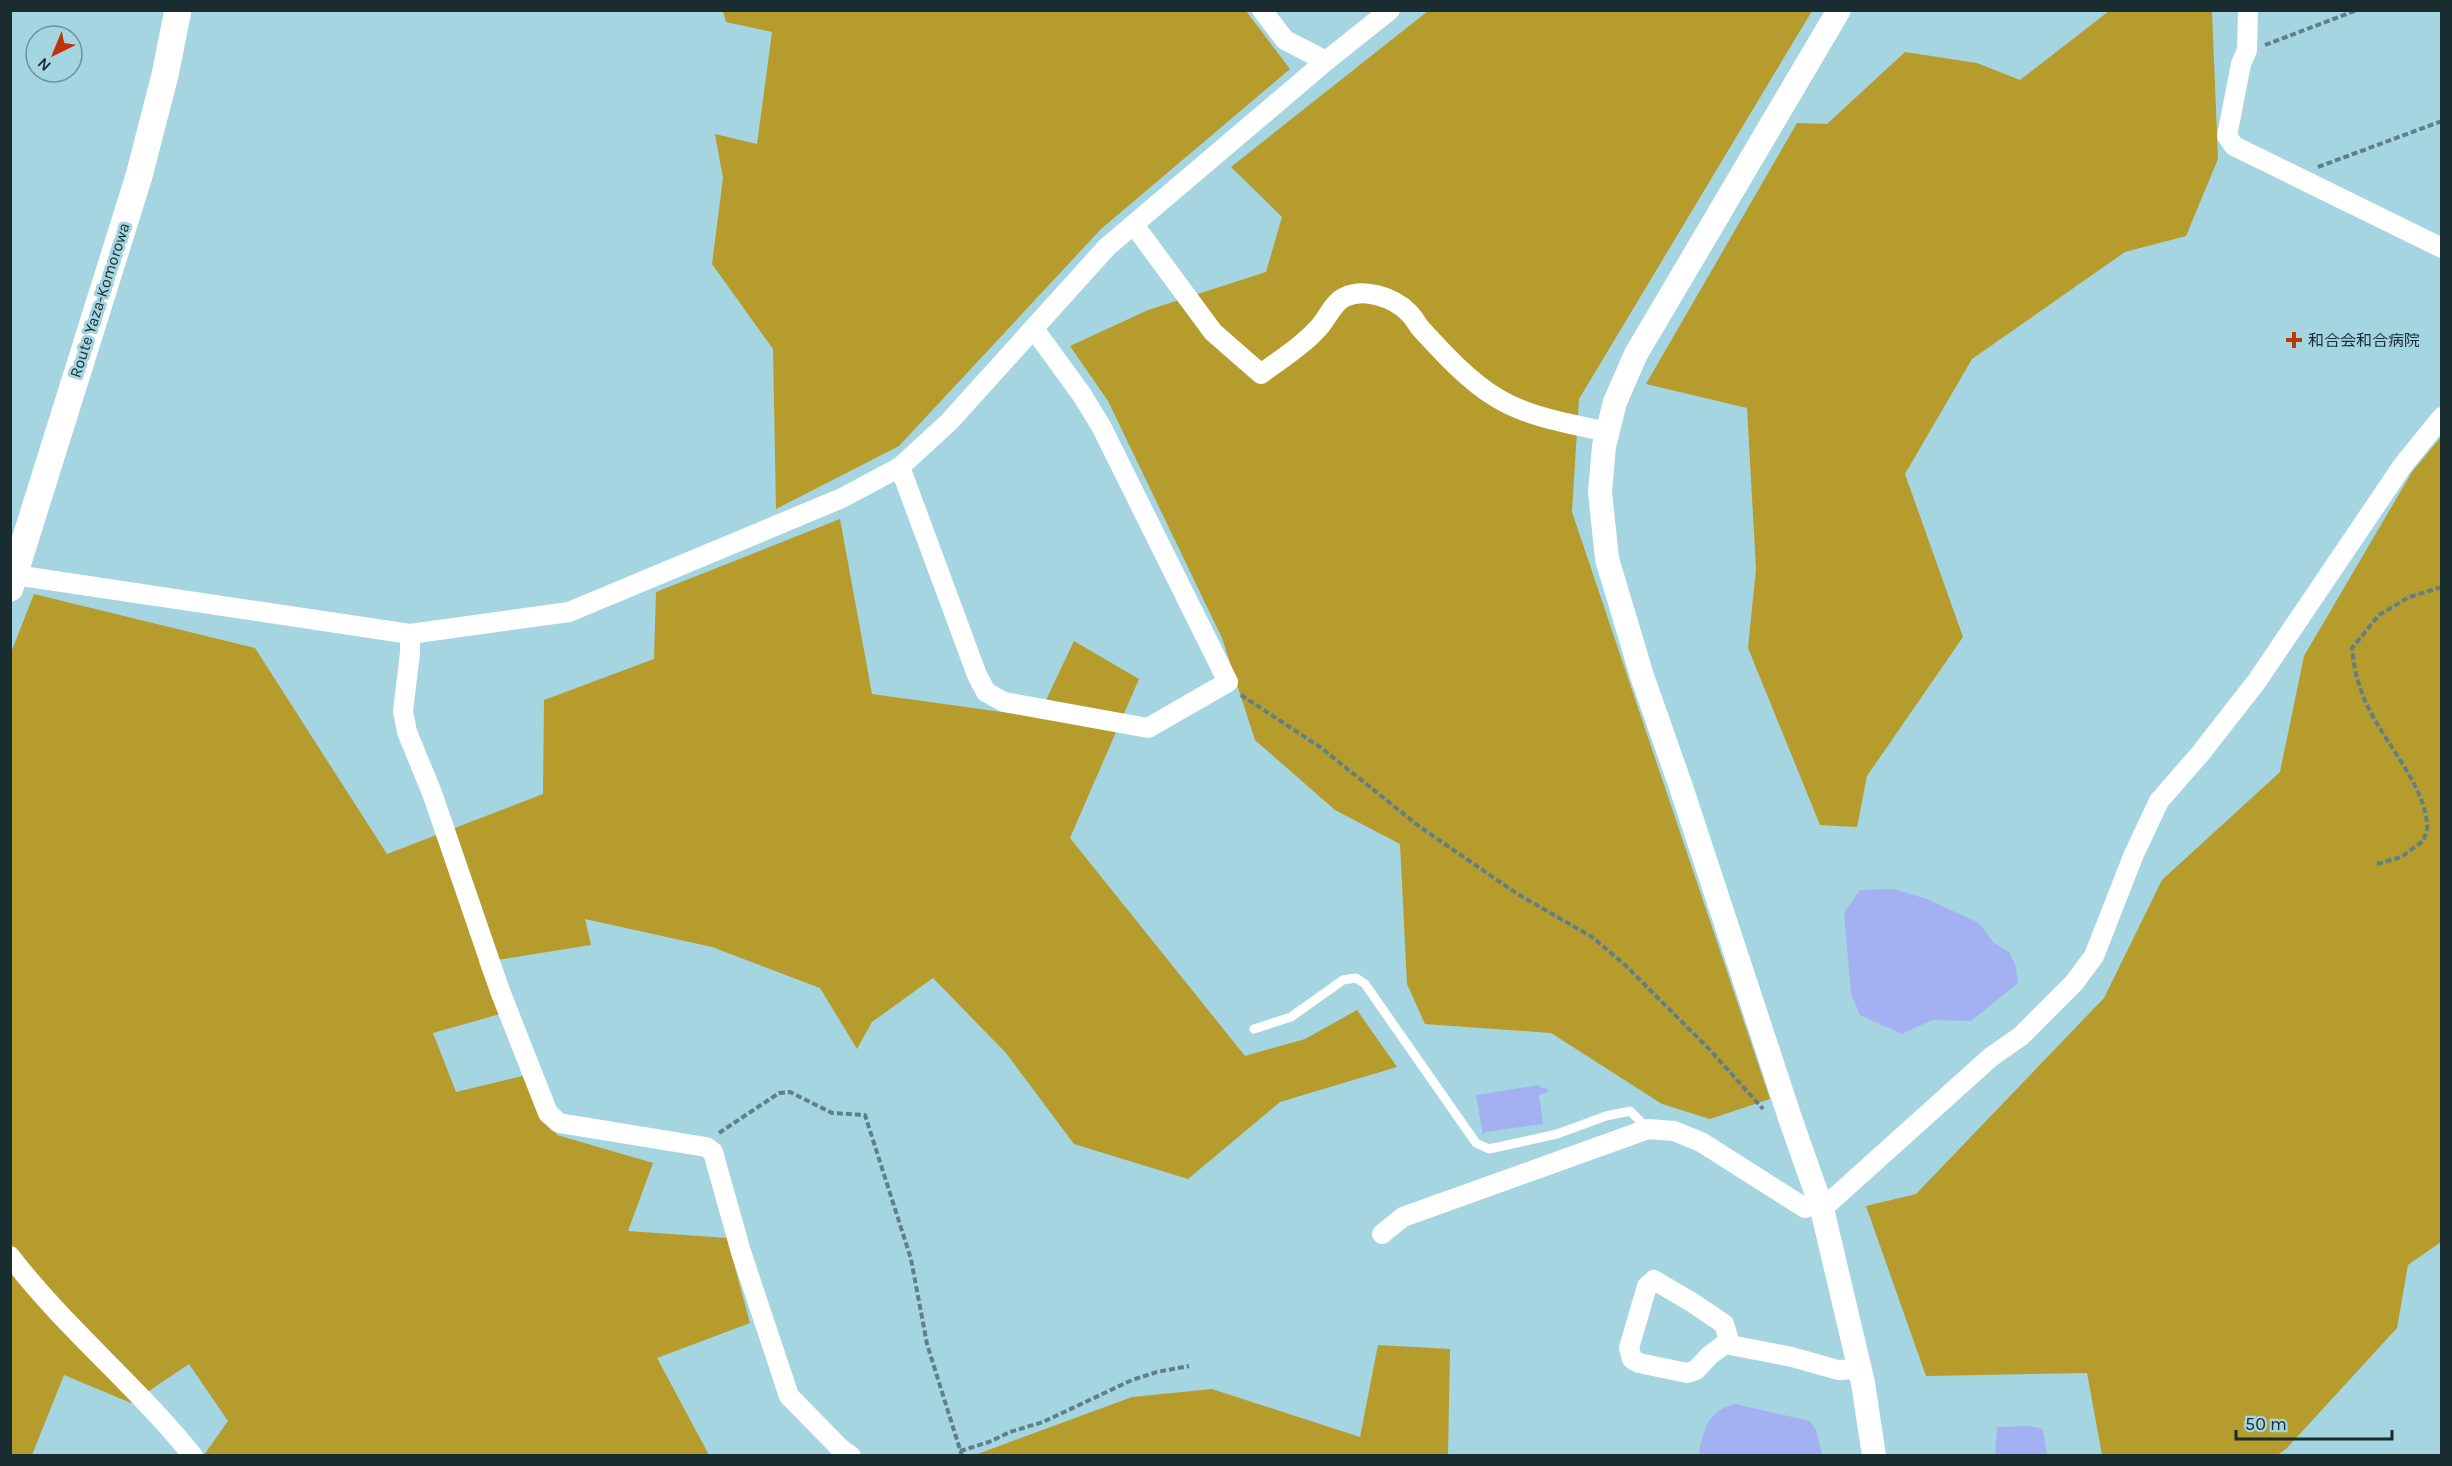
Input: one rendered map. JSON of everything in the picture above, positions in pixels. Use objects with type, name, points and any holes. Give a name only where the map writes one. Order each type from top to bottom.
[{"type":"main road","name":"Route Yaza-Komorowa","points":[[13,581],[139,176],[165,75],[178,10]]},
{"type":"street","points":[[1262,10],[1285,40],[1326,61]]},
{"type":"street","points":[[13,581],[410,634],[569,612],[842,498],[900,468],[949,422],[1107,247],[1326,61],[1390,10]]},
{"type":"street","points":[[1839,10],[1636,354],[1615,402],[1606,432],[1600,492],[1607,560],[1642,676],[1821,1206],[1859,1369],[1874,1455]]},
{"type":"street","points":[[2248,10],[2247,50],[2241,64],[2227,136],[2234,146],[2442,248]]},
{"type":"street","points":[[1134,225],[1213,332],[1261,374],[1321,326],[1342,297],[1361,292],[1388,300],[1408,311],[1420,328],[1464,373],[1496,397],[1521,410],[1606,432]]},
{"type":"street","points":[[900,468],[977,675],[986,692],[1004,702],[1148,728],[1228,682],[1101,426],[1082,395],[1034,329]]},
{"type":"street","points":[[1382,1234],[1403,1217],[1648,1129],[1674,1131],[1701,1142],[1805,1208],[1821,1206],[1991,1057],[2021,1036],[2074,983],[2094,956],[2134,854],[2159,801],[2200,754],[2257,681],[2403,465],[2442,417]]},
{"type":"street","points":[[410,634],[403,711],[407,732],[432,793],[500,992],[548,1113],[559,1123],[706,1147],[713,1152],[741,1252],[789,1396],[840,1448],[851,1455]]},
{"type":"street","points":[[10,1256],[40,1293],[169,1425],[193,1455]]},
{"type":"street","points":[[1725,1344],[1728,1337],[1725,1324],[1654,1280],[1647,1286],[1629,1348],[1632,1359],[1639,1363],[1687,1373],[1696,1370],[1710,1355],[1725,1344],[1792,1357],[1838,1370],[1859,1369]]},
{"type":"lane","points":[[1254,1029],[1292,1017],[1343,980],[1356,978],[1365,984],[1476,1143],[1489,1149],[1557,1134],[1606,1116],[1630,1111],[1648,1129]]},
{"type":"path","points":[[2247,50],[2357,10]]},
{"type":"path","points":[[2293,176],[2442,121]]},
{"type":"path","points":[[2377,864],[2401,857],[2423,841],[2427,825],[2423,807],[2402,764],[2370,711],[2355,675],[2352,648],[2379,615],[2409,597],[2442,587]]},
{"type":"path","points":[[1228,682],[1245,699],[1320,747],[1420,828],[1516,893],[1592,937],[1624,964],[1711,1051],[1764,1110]]},
{"type":"path","points":[[706,1147],[717,1134],[779,1093],[790,1092],[832,1113],[865,1115],[911,1259],[927,1344],[961,1453],[1010,1432],[1043,1422],[1132,1380],[1157,1372],[1189,1366]]},
{"type":"shaded area","points":[[723,11],[1246,11],[1290,69],[1101,229],[899,446],[776,509],[773,349],[712,264],[723,178],[715,134],[757,144],[772,32],[726,22]]},
{"type":"shaded area","points":[[1428,11],[1812,11],[1579,399],[1572,512],[1770,1099],[1710,1119],[1662,1104],[1551,1033],[1425,1024],[1407,984],[1400,844],[1335,810],[1255,740],[1222,638],[1108,401],[1070,346],[1148,310],[1266,272],[1282,217],[1231,167]]},
{"type":"shaded area","points":[[2109,11],[2212,11],[2218,159],[2186,236],[2125,252],[1972,359],[1905,474],[1963,637],[1867,776],[1857,827],[1820,825],[1748,648],[1756,569],[1747,408],[1646,384],[1797,123],[1827,124],[1905,52],[1977,63],[2020,80]]},
{"type":"shaded area","points":[[2441,437],[2441,1242],[2408,1265],[2397,1328],[2286,1449],[2277,1455],[2102,1455],[2087,1373],[1926,1376],[1866,1206],[1916,1194],[2104,998],[2162,880],[2280,772],[2304,656],[2412,472]]},
{"type":"shaded area","points":[[840,519],[872,694],[1038,717],[1074,641],[1139,679],[1070,838],[1245,1056],[1305,1039],[1357,1010],[1397,1067],[1280,1102],[1188,1179],[1074,1144],[1006,1053],[933,978],[872,1022],[857,1049],[820,988],[712,947],[585,919],[591,945],[479,963],[500,1014],[433,1033],[456,1092],[523,1076],[557,1135],[653,1163],[628,1231],[727,1238],[750,1323],[657,1358],[709,1455],[204,1455],[228,1421],[189,1364],[131,1403],[64,1375],[32,1455],[11,1455],[10,655],[34,594],[255,648],[387,854],[543,794],[544,700],[654,659],[656,592]]},
{"type":"shaded area","points":[[1378,1345],[1450,1349],[1448,1455],[975,1455],[1132,1397],[1212,1389],[1360,1437]]},
{"type":"water","points":[[1893,889],[1927,899],[1979,923],[1994,943],[2009,952],[2016,967],[2018,983],[1971,1021],[1932,1020],[1902,1034],[1860,1015],[1851,993],[1844,913],[1860,890]]},
{"type":"water","points":[[1539,1085],[1547,1088],[1548,1092],[1539,1095],[1543,1124],[1485,1132],[1483,1135],[1476,1095]]},
{"type":"water","points":[[1735,1404],[1810,1421],[1816,1430],[1822,1455],[1699,1455],[1710,1419],[1722,1409]]},
{"type":"water","points":[[2030,1426],[2043,1429],[2047,1455],[1995,1455],[1997,1427]]},
{"type":"place","name":"和合会和合病院","points":[[2294,340]]}]
